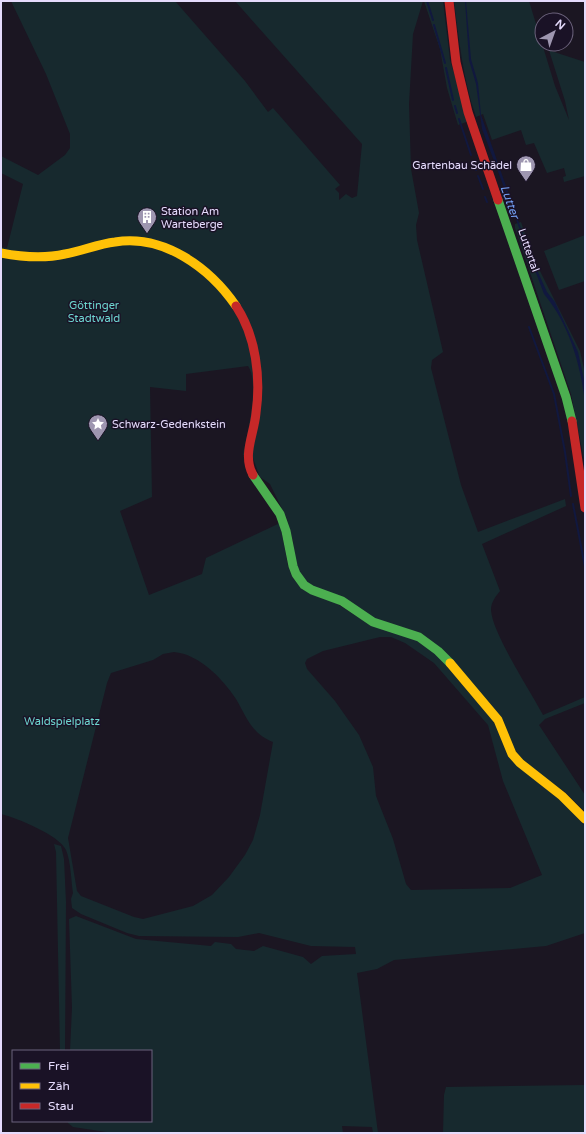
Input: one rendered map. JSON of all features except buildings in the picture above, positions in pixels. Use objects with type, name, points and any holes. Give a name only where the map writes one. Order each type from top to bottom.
[{"type":"street","name":"Luttertal","points":[[449,1],[456,62],[468,112],[566,397],[572,424],[585,508]]},
{"type":"street","points":[[1,253],[24,258],[40,258],[62,255],[112,242],[138,240],[174,252],[188,259],[212,276],[233,301],[249,331],[254,359],[257,406],[247,455],[247,462],[252,476],[273,503],[284,524],[293,567],[300,581],[313,591],[339,600],[374,622],[412,634],[428,643],[489,708],[498,720],[512,754],[520,763],[552,788],[585,819]]},
{"type":"green space","points":[[11,1],[175,1],[245,81],[268,112],[273,108],[340,185],[335,189],[339,193],[339,200],[346,194],[352,198],[357,196],[362,144],[235,1],[423,1],[413,34],[409,104],[411,169],[419,213],[416,225],[417,240],[443,352],[432,360],[431,368],[461,485],[478,532],[565,499],[566,506],[482,544],[500,591],[492,604],[491,610],[493,620],[505,647],[543,715],[585,697],[585,703],[545,719],[539,725],[585,795],[585,812],[565,792],[524,763],[513,748],[498,716],[491,705],[429,640],[411,630],[373,619],[341,598],[310,586],[305,582],[296,568],[293,541],[287,519],[270,484],[260,477],[251,453],[243,455],[250,423],[253,396],[253,384],[248,366],[186,374],[186,391],[150,387],[152,497],[120,511],[149,595],[202,574],[206,558],[280,523],[288,566],[293,578],[302,589],[336,603],[367,623],[415,638],[440,658],[487,710],[515,763],[565,804],[585,826],[585,933],[546,946],[394,960],[377,969],[357,973],[378,1133],[373,1133],[372,1127],[342,1126],[343,1133],[113,1133],[73,1127],[68,1123],[152,1122],[152,1050],[70,1050],[72,1008],[69,919],[76,916],[136,939],[211,946],[215,942],[231,944],[236,949],[254,951],[263,946],[303,957],[311,964],[322,956],[356,954],[355,947],[311,946],[259,933],[238,937],[139,936],[127,933],[81,914],[72,908],[71,899],[73,893],[70,865],[68,855],[62,844],[37,828],[1,814],[1,247],[7,248],[23,184],[1,173],[1,156],[38,175],[65,155],[70,148],[70,134],[46,74]],"holes":[[[380,637],[391,637],[405,643],[434,663],[488,725],[503,781],[542,875],[510,888],[411,890],[406,884],[393,839],[376,796],[373,767],[359,735],[335,701],[307,669],[305,663],[307,659],[323,651]],[[174,652],[192,657],[210,669],[231,691],[255,730],[260,735],[273,742],[260,815],[253,840],[245,855],[229,877],[212,895],[193,906],[143,919],[134,917],[81,896],[77,891],[68,838],[107,683],[111,673],[153,660],[163,654]]]},
{"type":"green space","points":[[424,1],[443,1],[450,60],[469,121],[458,125],[447,88],[440,49]]},
{"type":"green space","points":[[454,1],[529,1],[534,17],[534,52],[545,52],[555,86],[569,120],[565,101],[550,52],[554,52],[585,62],[585,176],[564,182],[563,177],[566,176],[564,168],[547,173],[534,143],[526,145],[521,130],[492,140],[483,114],[476,117],[462,59]]},
{"type":"green space","points":[[521,222],[532,255],[580,351],[585,373],[585,464],[571,394],[515,228],[515,224]]},
{"type":"green space","points":[[585,235],[585,281],[559,290],[544,251]]},
{"type":"green space","points":[[54,844],[61,846],[64,859],[66,902],[65,1050],[60,1050],[56,852]]},
{"type":"green space","points":[[585,1085],[585,1133],[443,1133],[444,1095],[446,1087]]},
{"type":"water","name":"Lutter","points":[[465,1],[471,59],[478,83],[481,115],[531,257],[547,292],[555,302],[578,352],[585,384],[585,401],[580,372],[572,344],[560,318],[544,294],[482,129],[476,84],[469,60]]},
{"type":"waterway","points":[[427,1],[433,20]]},
{"type":"waterway","points":[[434,25],[445,63]]},
{"type":"waterway","points":[[446,68],[453,100]]},
{"type":"waterway","points":[[455,106],[457,113]]},
{"type":"waterway","points":[[459,119],[471,155]]},
{"type":"waterway","points":[[473,161],[476,170]]},
{"type":"waterway","points":[[478,176],[483,189]]},
{"type":"waterway","points":[[485,197],[487,202]]},
{"type":"waterway","points":[[529,327],[554,394],[565,452],[571,496]]},
{"type":"waterway","points":[[573,504],[585,567]]},
{"type":"traffic: fast","points":[[498,200],[566,397],[572,421]]},
{"type":"traffic: fast","points":[[253,475],[280,514],[286,531],[293,566],[296,574],[304,585],[312,590],[342,601],[373,622],[419,637],[438,651],[450,663]]},
{"type":"traffic: slow","points":[[1,253],[49,257],[115,242],[133,241],[151,243],[168,249],[199,267],[213,279],[236,306]]},
{"type":"traffic: slow","points":[[450,663],[498,720],[512,754],[520,763],[562,796],[585,819]]},
{"type":"traffic: jam","points":[[449,1],[456,62],[468,112],[498,200]]},
{"type":"traffic: jam","points":[[236,306],[248,330],[257,372],[258,386],[256,413],[249,452],[250,467],[253,475]]},
{"type":"traffic: jam","points":[[572,421],[585,508]]},
{"type":"place","name":"Gartenbau Schädel","points":[[526,182]]},
{"type":"place","name":"Station Am Warteberge","points":[[147,234]]},
{"type":"place","name":"Schwarz-Gedenkstein","points":[[98,441]]},
{"type":"park label","name":"Göttinger Stadtwald","points":[[94,311]]},
{"type":"park label","name":"Waldspielplatz","points":[[62,721]]}]
